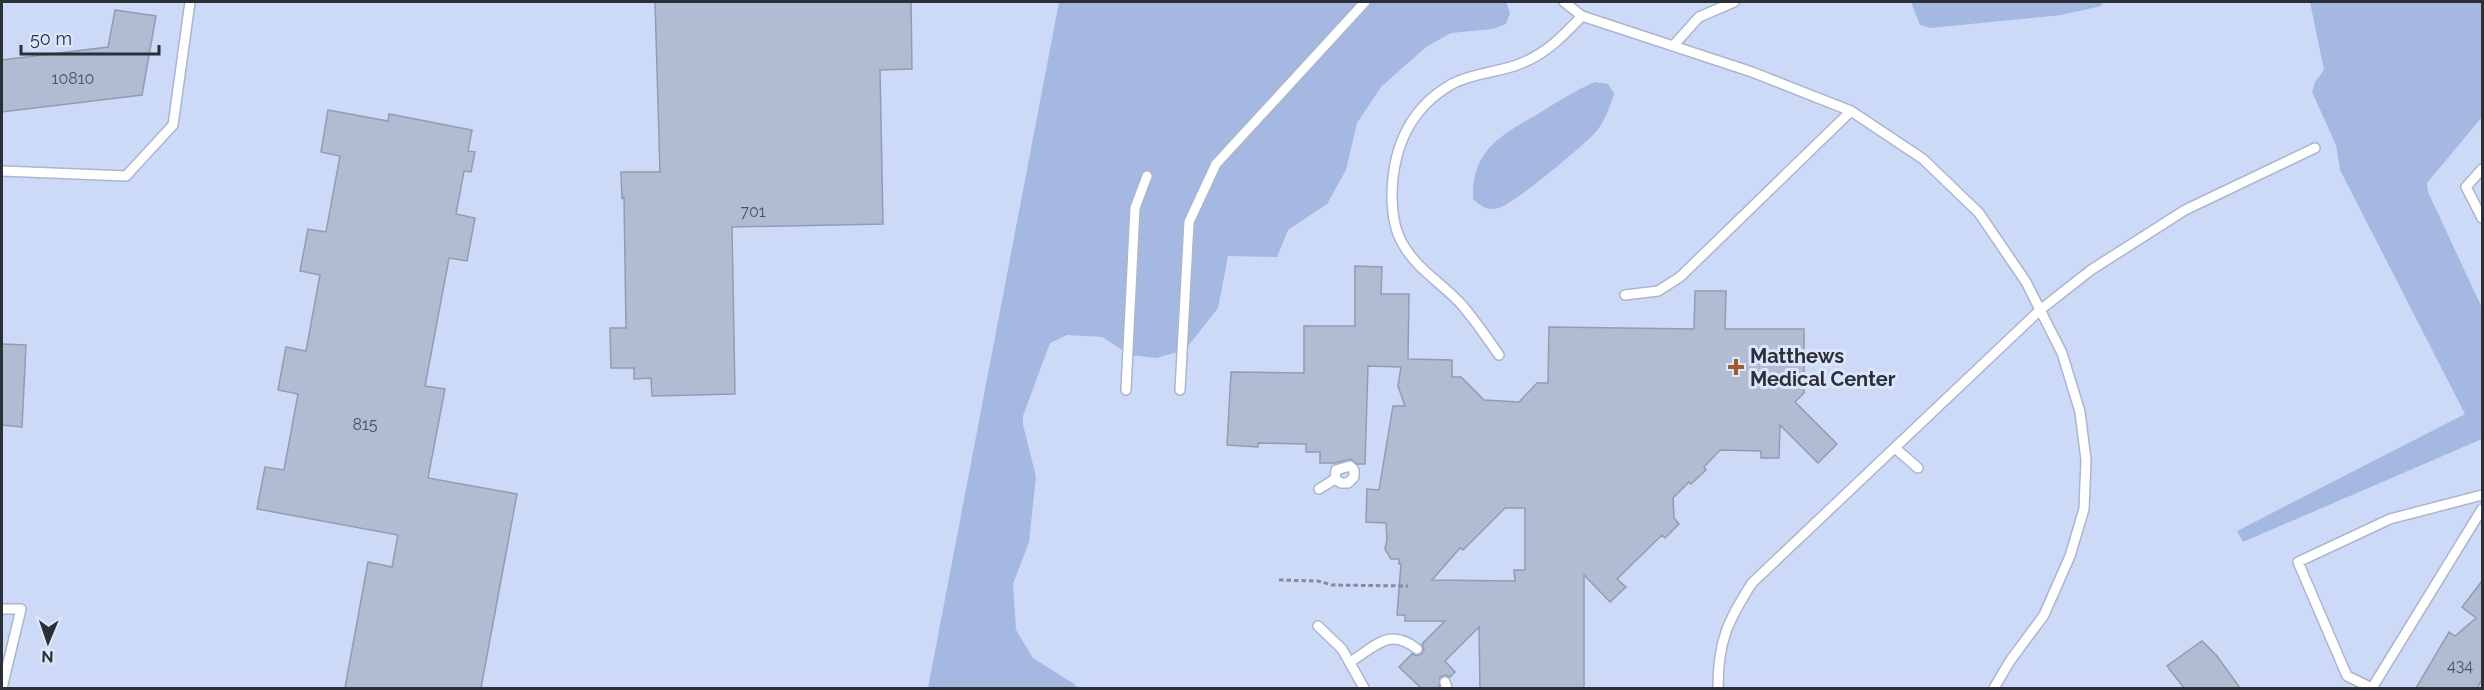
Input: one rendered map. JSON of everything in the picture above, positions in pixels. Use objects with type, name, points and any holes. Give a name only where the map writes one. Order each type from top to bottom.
[{"type":"lane","points":[[2,171],[126,176],[173,125],[190,2]]},
{"type":"lane","points":[[1180,390],[1189,222],[1216,164],[1365,2]]},
{"type":"lane","points":[[1564,2],[1582,16],[1752,72],[1851,111],[1923,159],[1979,213],[2026,282],[2062,353],[2080,412],[2086,460],[2084,509],[2070,556],[2044,615],[2010,661],[1994,688]]},
{"type":"lane","points":[[1674,46],[1699,17],[1734,2]]},
{"type":"lane","points":[[1499,355],[1461,303],[1424,271],[1403,245],[1392,212],[1396,155],[1409,124],[1433,98],[1452,84],[1472,75],[1520,64],[1536,57],[1554,45],[1582,16]]},
{"type":"lane","points":[[1625,295],[1634,296],[1658,291],[1680,277],[1851,111]]},
{"type":"lane","points":[[1718,688],[1721,641],[1734,611],[1752,583],[2040,310],[2091,270],[2186,210],[2315,148]]},
{"type":"lane","points":[[2482,169],[2466,187],[2482,218]]},
{"type":"lane","points":[[1125,390],[1135,208],[1147,176]]},
{"type":"lane","points":[[1895,448],[1918,468]]},
{"type":"lane","points":[[1319,489],[1335,479]]},
{"type":"lane","points":[[2482,495],[2390,519],[2298,562],[2348,676],[2372,688],[2482,508]]},
{"type":"lane","points":[[2,609],[21,609],[2,688]]},
{"type":"lane","points":[[1318,626],[1342,649],[1364,688]]},
{"type":"lane","points":[[1350,662],[1387,639],[1395,637],[1405,640],[1417,649]]},
{"type":"path","points":[[1279,580],[1318,581],[1332,585],[1408,586]]},
{"type":"shaded area","points":[[2,2],[2346,2],[2482,96],[2482,688],[2,688]]},
{"type":"shaded area","points":[[1059,2],[1506,2],[1510,13],[1506,24],[1493,29],[1451,33],[1426,47],[1381,87],[1357,123],[1346,170],[1327,204],[1288,230],[1277,257],[1228,256],[1218,308],[1185,350],[1156,358],[1130,355],[1102,337],[1067,335],[1050,343],[1023,416],[1023,425],[1036,477],[1029,542],[1013,584],[1016,630],[1033,658],[1078,688],[928,688]]},
{"type":"shaded area","points":[[1911,2],[2103,2],[2101,6],[2061,15],[1930,28],[1920,25]]},
{"type":"shaded area","points":[[2310,2],[2482,2],[2482,117],[2427,183],[2428,192],[2482,308],[2482,439],[2243,542],[2237,531],[2465,414],[2340,170],[2336,145],[2312,92],[2315,82],[2324,70]]},
{"type":"shaded area","points":[[1595,82],[1608,84],[1614,94],[1603,121],[1593,135],[1506,205],[1494,209],[1487,208],[1473,199],[1477,168],[1491,146],[1512,129]]},
{"type":"building","points":[[655,2],[911,2],[912,69],[880,70],[883,224],[732,227],[735,394],[652,396],[651,378],[634,379],[634,368],[611,368],[610,328],[626,328],[624,197],[622,198],[621,172],[660,172]]},
{"type":"building","points":[[115,10],[156,16],[142,95],[2,112],[2,60],[108,47]]},
{"type":"building","points":[[328,110],[388,121],[389,114],[472,130],[468,151],[475,152],[471,172],[464,171],[456,214],[475,218],[467,261],[449,258],[425,386],[445,389],[428,478],[517,494],[481,688],[345,688],[368,562],[392,567],[398,535],[257,509],[265,467],[284,470],[298,394],[278,390],[286,347],[306,351],[320,275],[300,271],[308,229],[326,232],[340,156],[321,152]]},
{"type":"building","points":[[1355,266],[1382,267],[1381,294],[1409,294],[1408,359],[1452,360],[1452,377],[1461,377],[1484,400],[1519,402],[1537,383],[1548,383],[1549,327],[1694,329],[1695,291],[1726,291],[1725,329],[1804,329],[1804,393],[1795,402],[1837,444],[1818,463],[1780,425],[1779,458],[1761,458],[1761,451],[1720,450],[1704,467],[1706,470],[1691,484],[1689,482],[1673,498],[1674,518],[1679,524],[1665,538],[1662,535],[1617,579],[1626,587],[1610,602],[1584,575],[1584,688],[1480,688],[1479,627],[1445,661],[1455,672],[1450,677],[1446,675],[1440,677],[1439,688],[1421,688],[1399,667],[1412,654],[1417,656],[1422,653],[1424,649],[1422,644],[1445,621],[1405,621],[1405,615],[1397,615],[1401,564],[1399,564],[1399,559],[1391,559],[1385,549],[1386,523],[1366,522],[1367,489],[1379,490],[1393,406],[1405,406],[1398,386],[1401,367],[1368,366],[1365,464],[1357,464],[1351,459],[1335,463],[1320,463],[1320,452],[1306,452],[1306,444],[1258,443],[1258,447],[1227,445],[1231,372],[1304,373],[1304,326],[1355,326]],"holes":[[[1505,508],[1525,508],[1525,570],[1514,570],[1515,581],[1432,580],[1460,548],[1463,550]]]},
{"type":"building","points":[[2,344],[26,345],[22,427],[2,425]]},
{"type":"building","points":[[2482,581],[2482,680],[2477,688],[2416,688],[2449,632],[2455,636],[2476,618],[2462,607]]},
{"type":"building","points":[[2202,641],[2217,656],[2240,688],[2184,688],[2167,666]]},
{"type":"place","name":"Matthews Medical Center","points":[[1736,367]]}]
